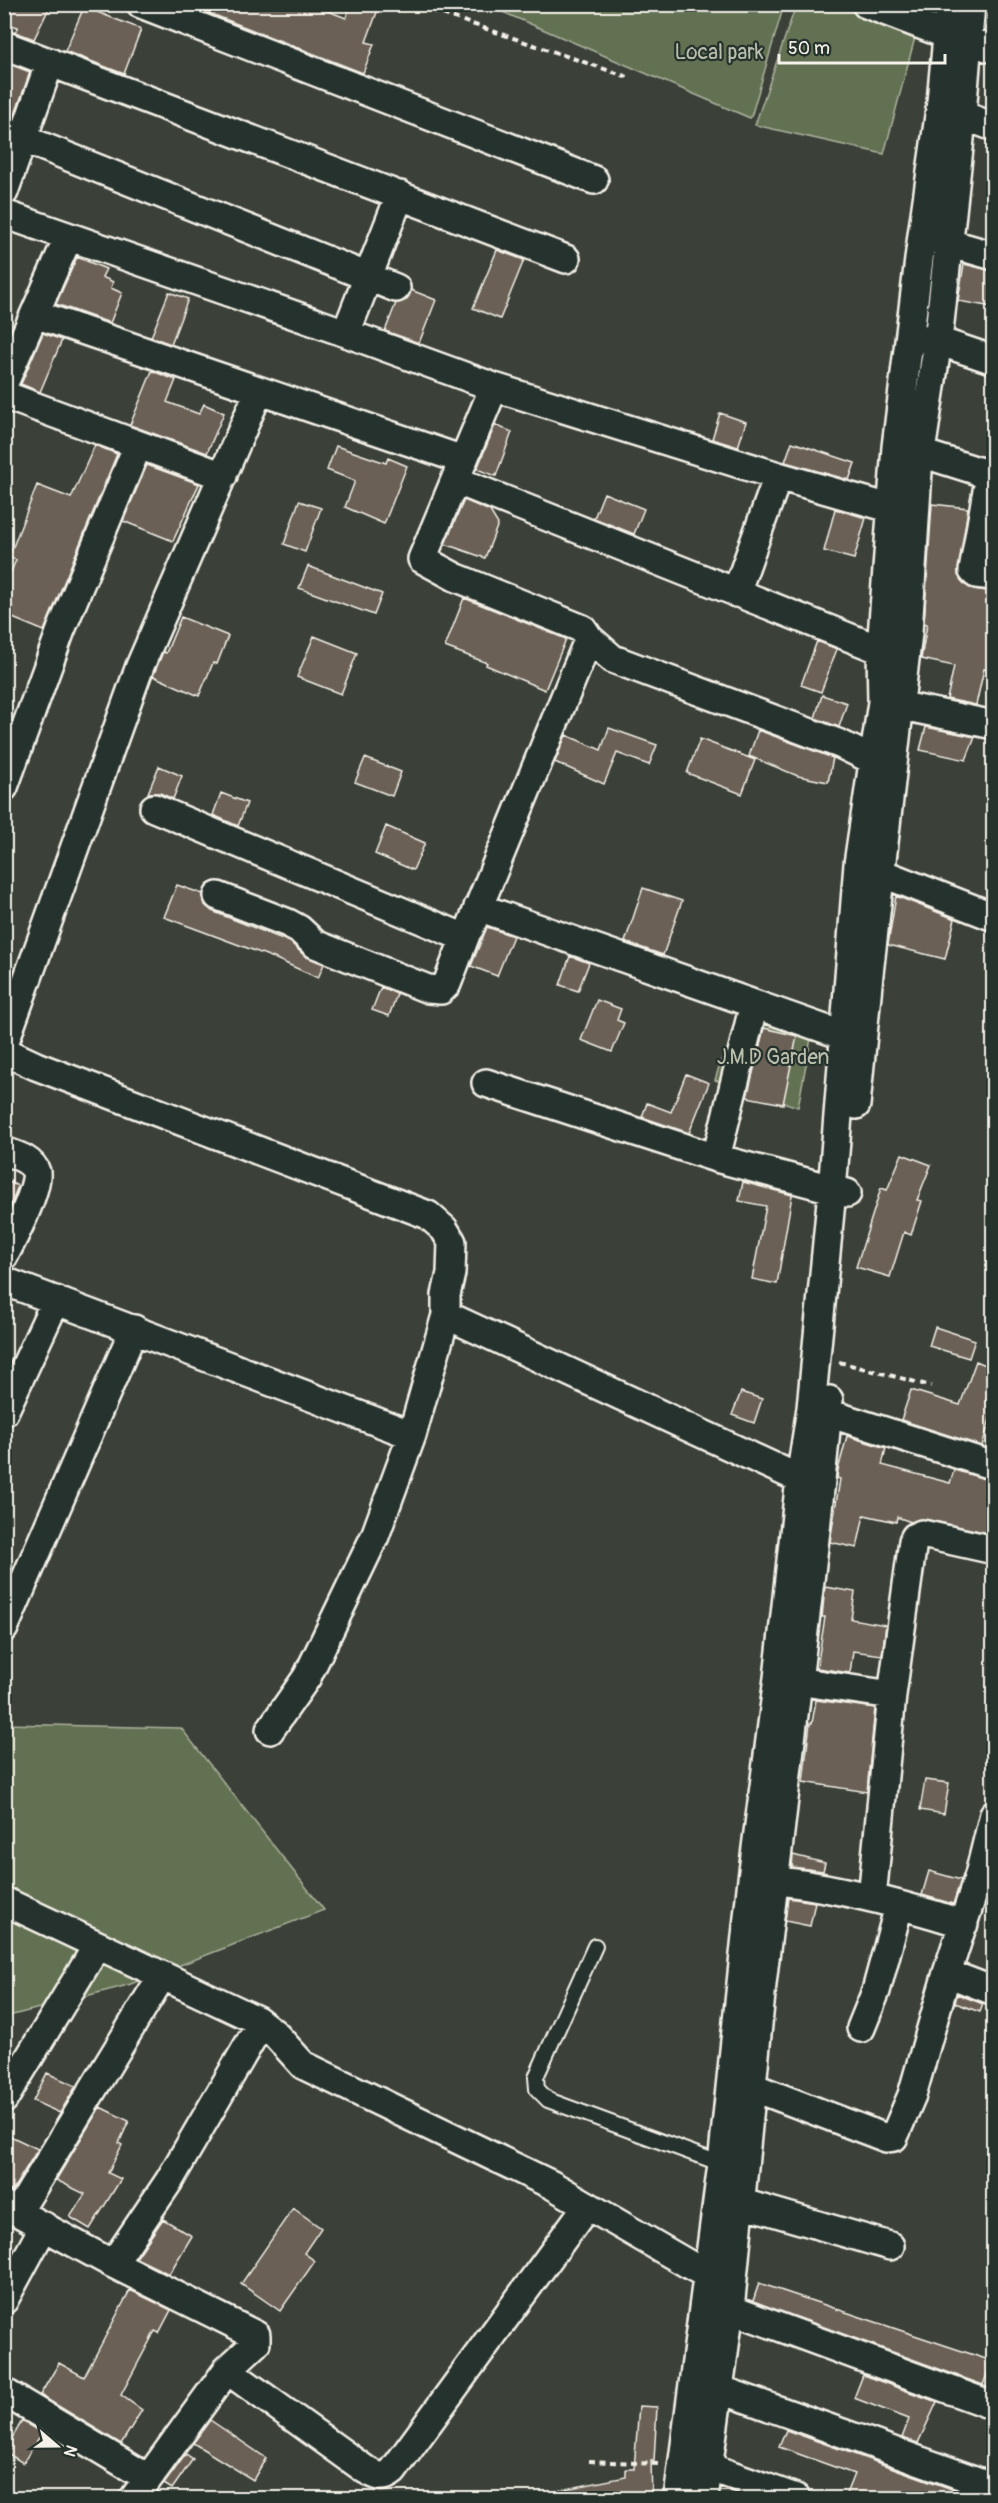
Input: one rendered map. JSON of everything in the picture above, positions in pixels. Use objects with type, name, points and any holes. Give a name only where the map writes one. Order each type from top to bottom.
[{"type":"street","points":[[141,4],[594,180]]},
{"type":"street","points":[[866,4],[993,49]]},
{"type":"street","points":[[870,868],[875,761],[908,633],[921,453],[938,341],[962,115],[957,37],[950,4]]},
{"type":"street","points":[[810,1482],[828,1413],[833,1361],[840,1192],[853,1039],[870,868],[891,704],[881,650],[896,447],[941,102],[957,37],[971,4]]},
{"type":"street","points":[[4,45],[566,259]]},
{"type":"street","points":[[4,192],[14,134],[50,62]]},
{"type":"street","points":[[962,115],[993,127]]},
{"type":"street","points":[[14,134],[396,288]]},
{"type":"street","points":[[346,333],[400,195]]},
{"type":"street","points":[[4,214],[494,387],[778,476],[893,509]]},
{"type":"street","points":[[922,235],[993,256]]},
{"type":"street","points":[[4,383],[10,353],[34,314],[68,238]]},
{"type":"street","points":[[34,314],[259,391],[459,470],[736,593],[881,650]]},
{"type":"street","points":[[910,336],[938,341],[993,360]]},
{"type":"street","points":[[494,387],[422,559],[455,578],[583,629],[589,638],[613,659],[840,744],[875,761]]},
{"type":"street","points":[[4,1044],[140,666],[259,391]]},
{"type":"street","points":[[4,395],[223,476]]},
{"type":"street","points":[[4,787],[61,630],[138,445]]},
{"type":"street","points":[[921,453],[978,471],[989,479],[973,571],[976,574],[992,575],[993,543]]},
{"type":"street","points":[[736,593],[778,476]]},
{"type":"street","points":[[218,896],[288,923],[299,929],[315,944],[428,989],[441,990],[447,984],[589,638]]},
{"type":"street","points":[[891,704],[993,725]]},
{"type":"street","points":[[154,808],[458,935],[467,932]]},
{"type":"street","points":[[870,868],[993,917]]},
{"type":"street","points":[[478,907],[853,1039]]},
{"type":"street","points":[[716,1158],[754,1004]]},
{"type":"street","points":[[4,1051],[36,1066],[428,1215],[444,1229],[452,1242],[446,1314],[412,1435],[370,1547],[307,1677],[270,1730]]},
{"type":"street","points":[[486,1083],[716,1158],[840,1192]]},
{"type":"street","points":[[4,1151],[26,1160],[36,1171],[36,1180],[19,1228],[4,1256]]},
{"type":"street","points":[[678,2499],[695,2466],[719,2389],[723,2289],[722,2164],[764,1880],[810,1482],[811,1408],[840,1192]]},
{"type":"street","points":[[4,1281],[412,1435]]},
{"type":"street","points":[[4,1412],[56,1300]]},
{"type":"street","points":[[446,1314],[810,1482]]},
{"type":"street","points":[[4,1628],[134,1329]]},
{"type":"street","points":[[828,1413],[993,1466]]},
{"type":"street","points":[[872,1898],[892,1695],[915,1537],[922,1534],[993,1550]]},
{"type":"street","points":[[788,1680],[892,1695]]},
{"type":"street","points":[[752,2089],[763,2091],[886,2138],[894,2136],[912,2095],[947,1973],[964,1924],[993,1814]]},
{"type":"street","points":[[764,1880],[872,1898],[964,1924]]},
{"type":"street","points":[[704,2499],[695,2466],[739,2202],[762,1984],[764,1880]]},
{"type":"street","points":[[861,2028],[876,1991],[899,1906]]},
{"type":"street","points":[[8,1910],[97,1946],[261,2023],[303,2065],[552,2185],[723,2289],[993,2406]]},
{"type":"street","points":[[4,2099],[97,1946]]},
{"type":"street","points":[[947,1973],[993,1991]]},
{"type":"street","points":[[4,2392],[141,2488],[227,2370],[256,2343],[257,2338],[254,2333],[113,2264],[11,2209],[162,1976]]},
{"type":"street","points":[[113,2264],[169,2181],[261,2023]]},
{"type":"street","points":[[739,2202],[890,2246]]},
{"type":"street","points":[[227,2370],[366,2470],[381,2478],[386,2477],[393,2471],[587,2206]]},
{"type":"street","points":[[4,2300],[44,2226]]},
{"type":"street","points":[[719,2389],[993,2487]]},
{"type":"street","points":[[695,2466],[796,2499]]},
{"type":"lane","points":[[595,1946],[536,2077],[537,2089],[548,2100],[722,2164]]},
{"type":"path","points":[[412,4],[631,78]]},
{"type":"path","points":[[833,1361],[932,1386]]},
{"type":"path","points":[[589,2461],[695,2466]]},
{"type":"green space","name":"Local park","points":[[486,5],[784,5],[750,118]]},
{"type":"green space","points":[[796,5],[843,5],[917,30],[884,154],[755,125]]},
{"type":"green space","name":"J.M.D Garden","points":[[751,1015],[812,1033],[798,1107],[715,1080],[722,1057],[738,1062]]},
{"type":"green space","points":[[5,1724],[181,1728],[324,1910],[128,1985],[5,2017]]},
{"type":"building","points":[[14,4],[51,4],[34,39],[15,32],[18,27],[7,24]]},
{"type":"building","points":[[186,4],[310,4],[346,18],[351,4],[380,4],[366,42],[374,44],[363,73]]},
{"type":"building","points":[[84,7],[141,29],[124,74],[65,51]]},
{"type":"building","points":[[9,64],[30,72],[14,118],[4,116],[4,77]]},
{"type":"building","points":[[497,250],[524,260],[500,319],[473,308]]},
{"type":"building","points":[[77,257],[106,269],[102,277],[113,282],[111,288],[122,293],[110,323],[56,304]]},
{"type":"building","points":[[964,264],[993,271],[993,307],[958,301]]},
{"type":"building","points":[[411,290],[436,300],[419,343],[385,331],[396,303],[406,300]]},
{"type":"building","points":[[169,292],[188,299],[171,344],[151,337]]},
{"type":"building","points":[[43,333],[62,340],[40,392],[21,384]]},
{"type":"building","points":[[152,371],[176,380],[167,402],[199,414],[204,404],[224,413],[207,453],[130,425]]},
{"type":"building","points":[[720,413],[746,422],[738,447],[712,439]]},
{"type":"building","points":[[495,425],[512,432],[496,476],[477,469]]},
{"type":"building","points":[[792,442],[855,463],[849,480],[785,462]]},
{"type":"building","points":[[95,445],[117,454],[44,631],[8,616],[12,606],[4,603],[4,588],[16,560],[9,557],[37,485],[71,498]]},
{"type":"building","points":[[336,446],[386,463],[388,458],[407,466],[384,524],[345,507],[355,481],[327,470]]},
{"type":"building","points":[[147,465],[199,484],[173,541],[123,521]]},
{"type":"building","points":[[604,493],[644,509],[634,534],[594,518]]},
{"type":"building","points":[[464,500],[490,511],[498,524],[485,558],[445,544]]},
{"type":"building","points":[[299,501],[321,508],[305,552],[284,544]]},
{"type":"building","points":[[932,504],[968,508],[958,575],[965,585],[993,592],[993,671],[984,669],[976,705],[947,699],[954,666],[921,659],[927,624],[924,623]]},
{"type":"building","points":[[835,509],[866,518],[854,559],[824,551]]},
{"type":"building","points":[[308,566],[382,594],[374,615],[299,588]]},
{"type":"building","points":[[464,598],[566,639],[545,690],[486,665],[487,663],[445,647]]},
{"type":"building","points":[[181,617],[228,636],[217,664],[213,663],[199,696],[153,676],[163,652],[166,653]]},
{"type":"building","points":[[314,636],[357,653],[341,694],[297,677]]},
{"type":"building","points":[[817,641],[837,649],[821,692],[801,685]]},
{"type":"building","points":[[822,695],[847,703],[839,727],[815,718]]},
{"type":"building","points":[[926,727],[975,737],[966,760],[920,750]]},
{"type":"building","points":[[609,728],[657,745],[649,765],[617,753],[604,784],[555,762],[566,735],[601,750]]},
{"type":"building","points":[[758,730],[833,758],[828,782],[798,776],[749,756]]},
{"type":"building","points":[[700,739],[755,760],[742,794],[687,773]]},
{"type":"building","points":[[365,758],[401,772],[392,796],[355,782]]},
{"type":"building","points":[[159,766],[182,776],[173,799],[160,793],[148,793]]},
{"type":"building","points":[[221,793],[247,803],[238,826],[213,815]]},
{"type":"building","points":[[386,826],[425,843],[413,870],[375,854]]},
{"type":"building","points":[[177,885],[203,894],[205,905],[212,911],[290,942],[305,956],[324,964],[318,978],[274,958],[164,917]]},
{"type":"building","points":[[643,888],[682,901],[663,955],[625,942]]},
{"type":"building","points":[[896,896],[955,919],[945,959],[888,945]]},
{"type":"building","points":[[487,927],[513,936],[497,976],[471,966]]},
{"type":"building","points":[[570,956],[589,963],[578,991],[560,985]]},
{"type":"building","points":[[381,987],[397,994],[389,1016],[372,1010]]},
{"type":"building","points":[[597,1000],[621,1009],[617,1020],[624,1023],[612,1052],[581,1040]]},
{"type":"building","points":[[764,1028],[797,1036],[783,1104],[747,1097]]},
{"type":"building","points":[[686,1074],[709,1083],[689,1133],[642,1117],[647,1103],[671,1112]]},
{"type":"building","points":[[902,1154],[931,1165],[917,1200],[922,1201],[911,1235],[904,1232],[890,1277],[856,1267],[881,1188],[887,1190]]},
{"type":"building","points":[[4,1180],[18,1186],[11,1204],[4,1201]]},
{"type":"building","points":[[743,1182],[792,1195],[777,1284],[752,1279],[766,1206],[739,1201]]},
{"type":"building","points":[[935,1327],[975,1340],[969,1358],[929,1346]]},
{"type":"building","points":[[976,1361],[993,1368],[993,1409],[982,1446],[901,1420],[911,1390],[960,1405]]},
{"type":"building","points":[[741,1392],[762,1399],[754,1423],[732,1415]]},
{"type":"building","points":[[847,1436],[886,1448],[882,1465],[950,1483],[954,1470],[993,1481],[993,1534],[925,1519],[911,1522],[897,1517],[896,1522],[864,1515],[857,1548],[830,1542],[840,1479],[837,1478],[838,1470]]},
{"type":"building","points":[[825,1587],[855,1592],[851,1619],[886,1625],[882,1655],[853,1651],[850,1673],[817,1668],[825,1617],[822,1617]]},
{"type":"building","points":[[816,1700],[875,1708],[867,1792],[803,1782],[810,1723],[812,1723]]},
{"type":"building","points":[[925,1780],[949,1783],[944,1814],[920,1810]]},
{"type":"building","points":[[793,1855],[825,1863],[823,1871],[792,1867]]},
{"type":"building","points":[[929,1871],[961,1880],[953,1904],[922,1895]]},
{"type":"building","points":[[788,1898],[815,1902],[810,1926],[785,1921]]},
{"type":"building","points":[[957,1994],[983,2004],[980,2012],[955,2003]]},
{"type":"building","points":[[47,2073],[76,2086],[60,2113],[33,2101]]},
{"type":"building","points":[[100,2107],[129,2121],[119,2143],[122,2145],[108,2173],[121,2179],[90,2229],[70,2217],[85,2194],[56,2180]]},
{"type":"building","points":[[4,2133],[38,2149],[12,2191],[4,2189]]},
{"type":"building","points":[[293,2208],[321,2228],[304,2253],[315,2261],[280,2311],[241,2284]]},
{"type":"building","points":[[163,2219],[192,2236],[169,2274],[136,2258]]},
{"type":"building","points":[[759,2283],[992,2361],[983,2385],[753,2301]]},
{"type":"building","points":[[130,2290],[171,2310],[159,2333],[155,2331],[121,2395],[142,2410],[121,2444],[40,2395],[59,2363],[84,2377]]},
{"type":"building","points":[[863,2375],[937,2402],[918,2443],[902,2438],[909,2419],[854,2398]]},
{"type":"building","points":[[639,2406],[657,2407],[654,2461],[651,2461],[652,2499],[561,2499],[560,2490],[626,2477],[626,2469],[634,2469]]},
{"type":"building","points":[[210,2420],[266,2458],[253,2480],[193,2443]]},
{"type":"building","points":[[22,2421],[42,2433],[23,2463],[4,2451]]},
{"type":"building","points":[[786,2430],[952,2489],[949,2499],[844,2499],[854,2474],[779,2447]]},
{"type":"building","points":[[186,2454],[193,2459],[172,2489],[164,2484]]}]
